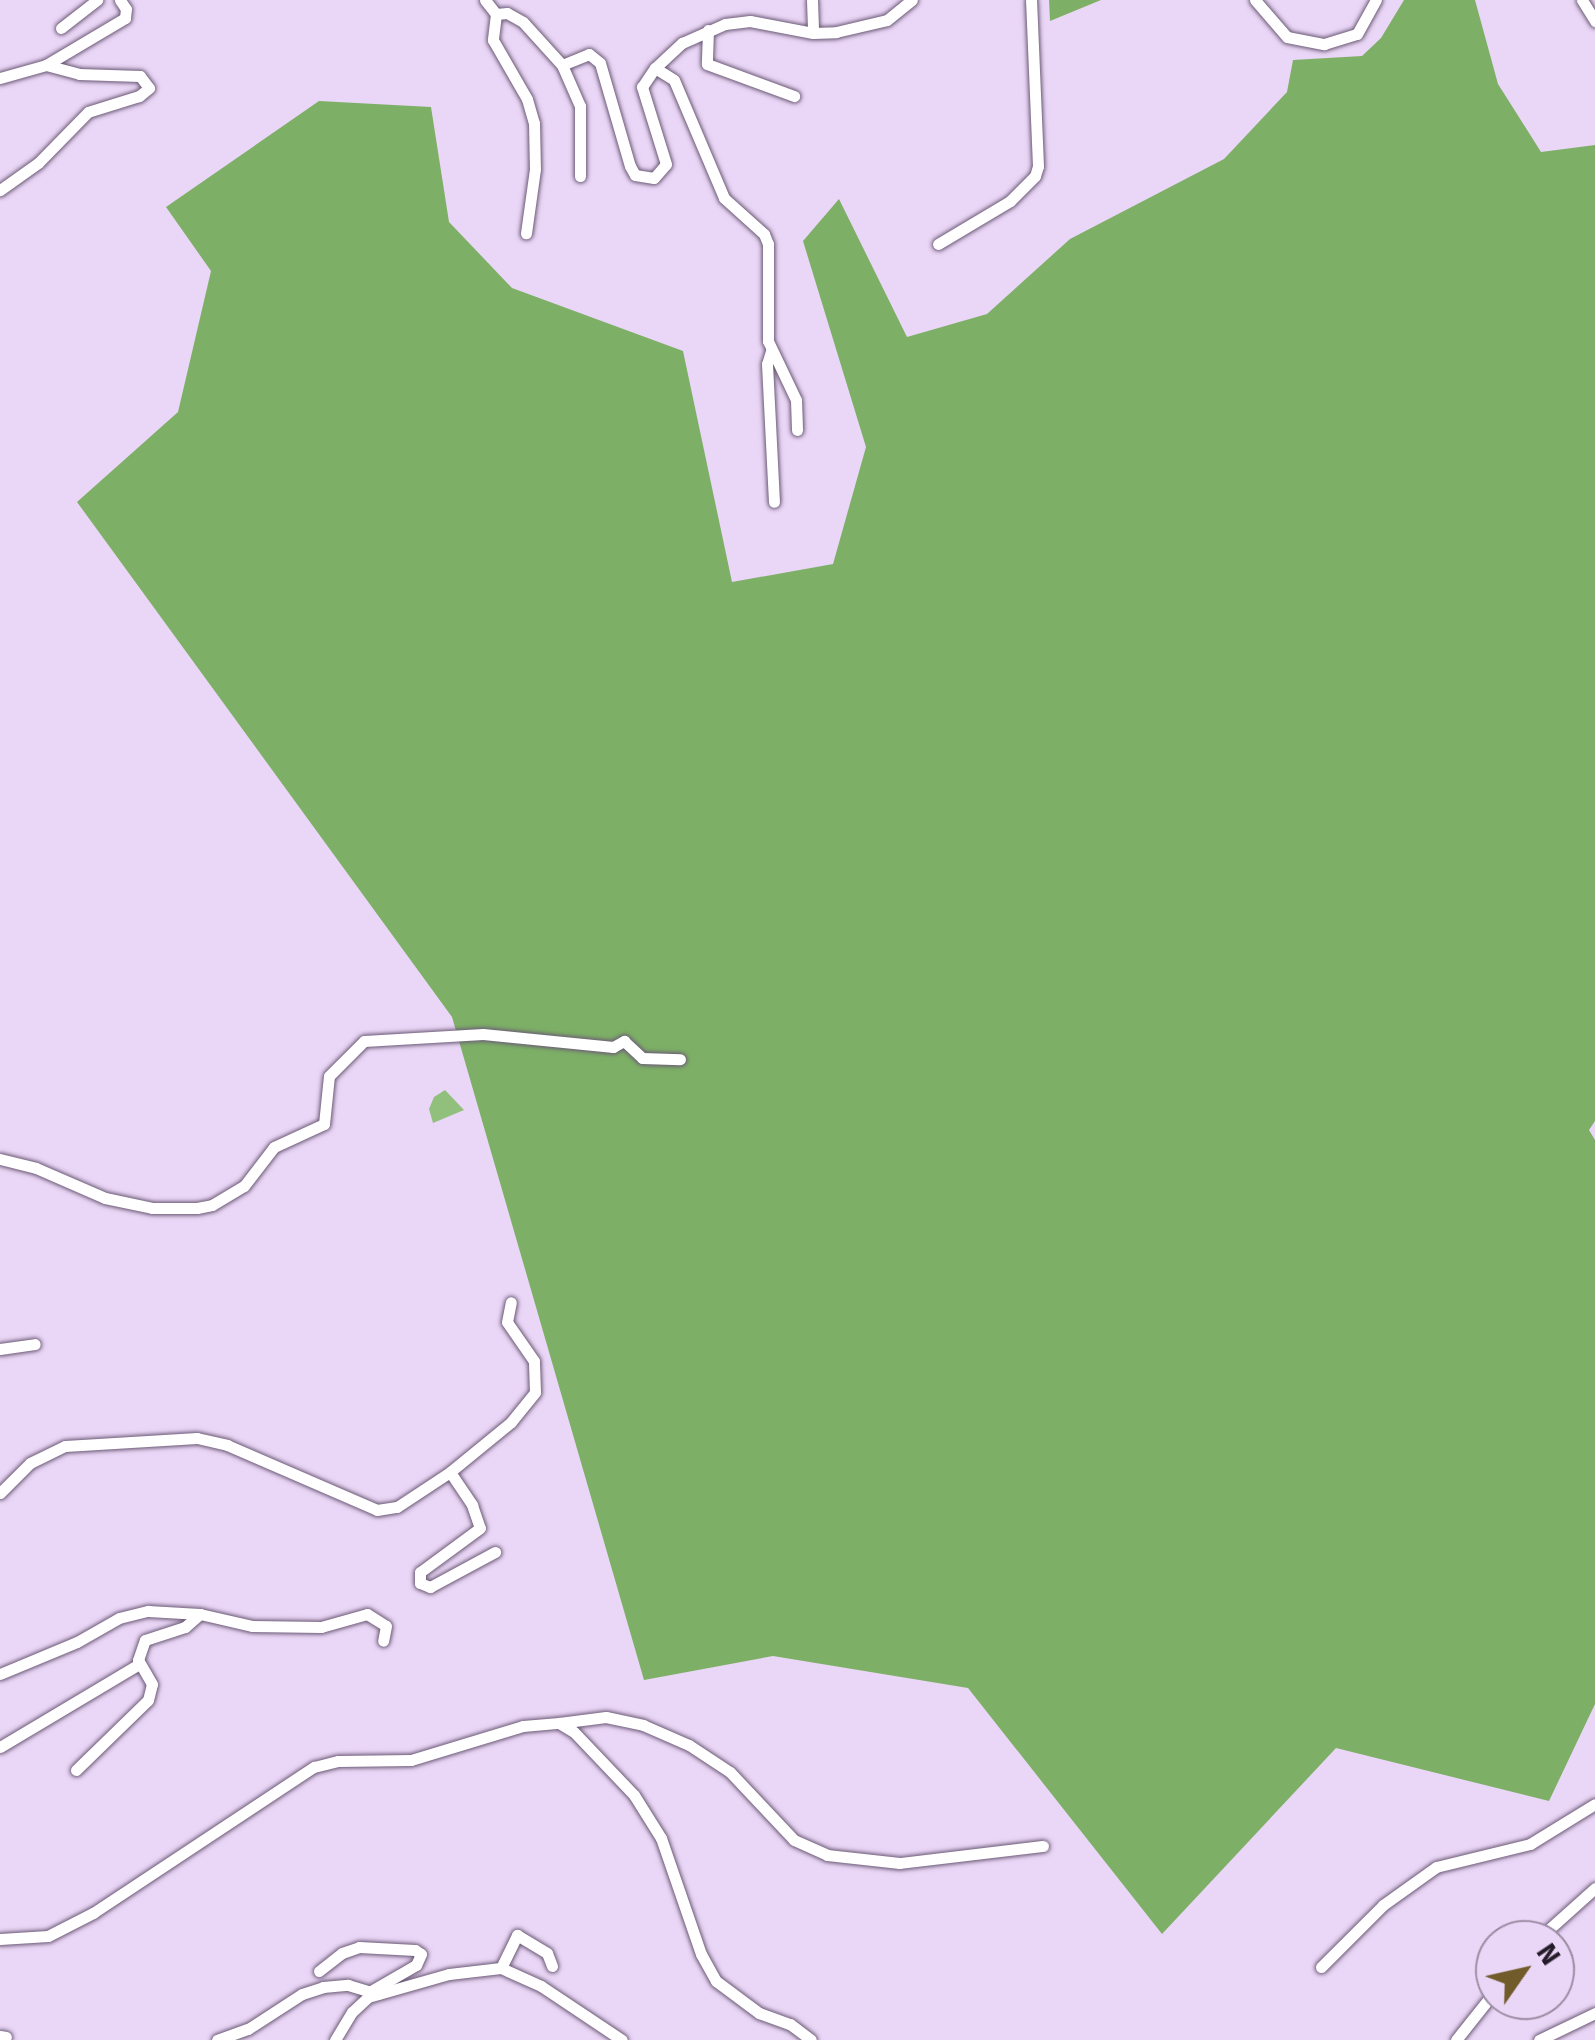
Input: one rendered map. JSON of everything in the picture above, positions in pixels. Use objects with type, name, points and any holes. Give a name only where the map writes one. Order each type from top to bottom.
[{"type":"street","points":[[61,28],[96,0]]},
{"type":"street","points":[[0,78],[46,65],[124,18],[120,0]]},
{"type":"street","points":[[485,0],[496,14],[493,40],[528,98],[534,123],[535,169],[526,234]]},
{"type":"street","points":[[812,0],[813,33]]},
{"type":"street","points":[[562,65],[589,54],[600,63],[630,166],[635,175],[654,178],[666,164],[642,87],[655,68],[682,43],[708,30],[750,21],[813,33],[878,23],[901,12],[912,0]]},
{"type":"street","points":[[938,244],[1010,202],[1038,166],[1030,0]]},
{"type":"street","points":[[1255,0],[1287,37],[1324,44],[1357,34],[1376,0]]},
{"type":"street","points":[[1582,0],[1595,21]]},
{"type":"street","points":[[496,14],[507,14],[522,22],[562,65],[580,106],[580,176]]},
{"type":"street","points":[[708,30],[707,64],[794,96]]},
{"type":"street","points":[[0,190],[38,164],[88,112],[140,96],[150,88],[140,76],[79,74],[46,65]]},
{"type":"street","points":[[655,68],[674,80],[724,198],[764,234],[768,244],[766,312],[771,351],[796,400],[798,430]]},
{"type":"street","points":[[771,351],[767,364],[774,502]]},
{"type":"street","points":[[0,1159],[36,1168],[105,1198],[152,1208],[212,1206],[244,1186],[274,1147],[324,1124],[329,1076],[364,1041],[442,1034],[613,1046],[624,1041],[642,1058],[680,1059]]},
{"type":"street","points":[[0,1492],[20,1471],[53,1450],[78,1444],[144,1440],[218,1442],[332,1494],[384,1511],[450,1472],[510,1422],[534,1392],[534,1360],[506,1322],[511,1302]]},
{"type":"street","points":[[0,1349],[35,1344]]},
{"type":"street","points":[[450,1472],[472,1505],[480,1528],[420,1572],[420,1583],[430,1586],[494,1552]]},
{"type":"street","points":[[0,1674],[77,1642],[130,1614],[162,1610],[252,1626],[321,1627],[366,1614],[386,1626],[383,1641]]},
{"type":"street","points":[[0,1746],[139,1664],[146,1640],[185,1626],[200,1614]]},
{"type":"street","points":[[76,1770],[147,1703],[152,1684],[139,1664]]},
{"type":"street","points":[[0,1939],[51,1934],[93,1913],[314,1767],[349,1760],[411,1760],[523,1726],[606,1718],[643,1724],[689,1745],[730,1772],[794,1840],[827,1855],[880,1864],[1043,1846]]},
{"type":"street","points":[[559,1723],[574,1732],[634,1796],[661,1838],[701,1954],[716,1981],[759,2013],[790,2024],[810,2040]]},
{"type":"street","points":[[1321,1967],[1383,1905],[1436,1867],[1530,1844],[1595,1804]]},
{"type":"street","points":[[1559,1920],[1595,1888]]},
{"type":"street","points":[[501,1968],[517,1935],[547,1953],[552,1966]]},
{"type":"street","points":[[319,1971],[358,1947],[419,1952],[422,1957],[357,2006],[335,2040]]},
{"type":"street","points":[[217,2040],[248,2029],[302,1994],[323,1987],[348,1985],[375,1992],[449,1974],[501,1968],[541,1986],[622,2040]]},
{"type":"street","points":[[1539,2040],[1595,2013]]},
{"type":"street","points":[[1456,2040],[1475,2016]]},
{"type":"green space","points":[[1049,0],[1101,0],[1050,21]]},
{"type":"green space","points":[[1404,0],[1475,0],[1498,84],[1541,152],[1595,145],[1595,1121],[1589,1130],[1595,1140],[1595,1704],[1549,1801],[1336,1748],[1162,1934],[968,1688],[773,1656],[644,1680],[452,1017],[77,502],[178,412],[211,271],[166,207],[319,101],[431,107],[449,222],[512,288],[683,351],[732,582],[833,564],[866,447],[803,241],[839,199],[907,337],[987,314],[1070,239],[1224,159],[1287,92],[1293,60],[1362,56],[1381,38]]},
{"type":"green space","points":[[445,1090],[464,1110],[433,1123],[429,1109],[434,1097]]}]
